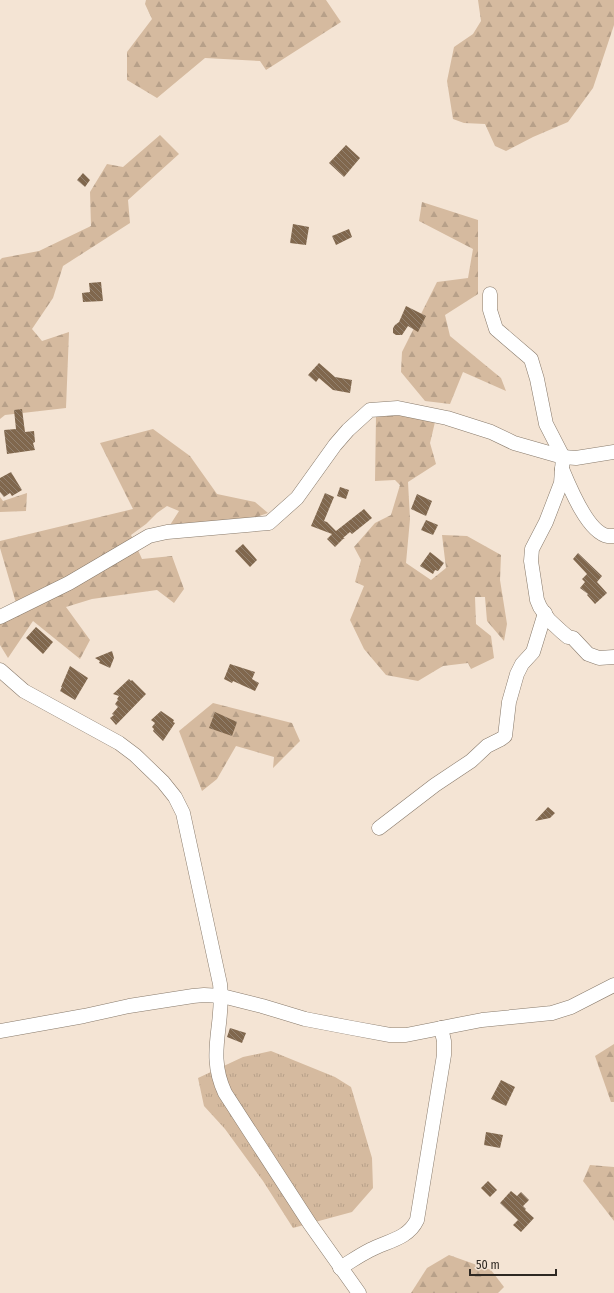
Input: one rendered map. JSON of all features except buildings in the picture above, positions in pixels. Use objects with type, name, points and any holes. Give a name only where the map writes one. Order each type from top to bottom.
[{"type":"street","points":[[490,294],[490,310],[496,329],[531,359],[537,379],[546,424],[575,500],[595,529],[606,536],[614,536]]},
{"type":"street","points":[[0,617],[69,584],[149,536],[167,532],[269,523],[297,498],[335,445],[348,430],[370,410],[398,408],[447,418],[491,432],[562,463],[576,458],[614,452]]},
{"type":"street","points":[[562,463],[561,482],[546,522],[532,549],[531,561],[537,600],[549,620],[568,637],[573,638],[588,654],[599,658],[614,657]]},
{"type":"street","points":[[379,828],[435,785],[471,762],[487,746],[505,736],[509,702],[517,674],[522,664],[533,652],[545,613]]},
{"type":"street","points":[[0,670],[24,691],[119,743],[149,768],[174,797],[183,813],[222,996],[216,1057],[219,1081],[225,1093],[310,1224],[359,1293]]},
{"type":"street","points":[[0,1031],[84,1016],[129,1006],[204,995],[222,996],[305,1019],[390,1035],[406,1036],[482,1020],[552,1013],[571,1007],[614,985]]},
{"type":"street","points":[[340,1268],[372,1249],[402,1236],[417,1220],[444,1055],[444,1041],[441,1028]]},
{"type":"green space","points":[[146,0],[326,0],[341,22],[266,70],[260,61],[205,58],[157,98],[127,80],[127,52],[152,19],[145,4]]},
{"type":"green space","points":[[478,0],[614,0],[614,25],[593,88],[568,122],[533,137],[506,151],[495,146],[485,124],[464,123],[453,119],[447,81],[454,47],[473,34],[481,21]]},
{"type":"green space","points":[[160,135],[179,154],[128,200],[130,223],[63,266],[53,298],[32,329],[42,341],[69,332],[66,408],[5,415],[0,419],[0,260],[2,258],[39,251],[91,226],[90,192],[107,164],[123,167]]},
{"type":"green space","points":[[422,202],[478,220],[478,294],[445,315],[450,336],[501,378],[506,391],[463,372],[450,404],[425,401],[401,372],[402,352],[437,282],[468,278],[473,249],[419,221]]},
{"type":"green space","points":[[394,413],[435,422],[430,443],[436,464],[408,482],[410,519],[406,563],[431,580],[446,568],[442,535],[467,536],[501,555],[500,580],[507,624],[504,641],[487,621],[485,597],[475,597],[476,624],[491,636],[494,658],[471,669],[468,663],[443,666],[418,681],[386,675],[364,649],[350,620],[364,586],[355,582],[361,560],[354,547],[375,523],[391,515],[400,485],[395,480],[375,481],[376,416]]},
{"type":"green space","points":[[153,429],[190,456],[217,494],[255,502],[268,513],[226,527],[170,525],[179,511],[167,506],[131,535],[142,559],[172,556],[184,589],[174,603],[157,590],[92,599],[66,607],[90,640],[80,659],[33,621],[8,658],[0,645],[0,620],[16,603],[0,548],[0,541],[133,509],[100,443]]},
{"type":"green space","points":[[27,493],[26,511],[0,512],[0,497],[3,501]]},
{"type":"green space","points":[[213,703],[292,723],[300,741],[273,768],[274,757],[236,746],[217,779],[202,791],[179,731]]},
{"type":"green space","points":[[614,1044],[614,1102],[611,1102],[595,1056]]},
{"type":"green space","points":[[271,1051],[335,1077],[351,1087],[372,1158],[373,1188],[352,1212],[293,1228],[263,1181],[225,1129],[204,1106],[198,1078],[243,1057]]},
{"type":"green space","points":[[590,1165],[614,1167],[614,1221],[583,1181]]},
{"type":"green space","points":[[449,1255],[491,1270],[504,1287],[498,1293],[411,1293],[427,1268]]}]
